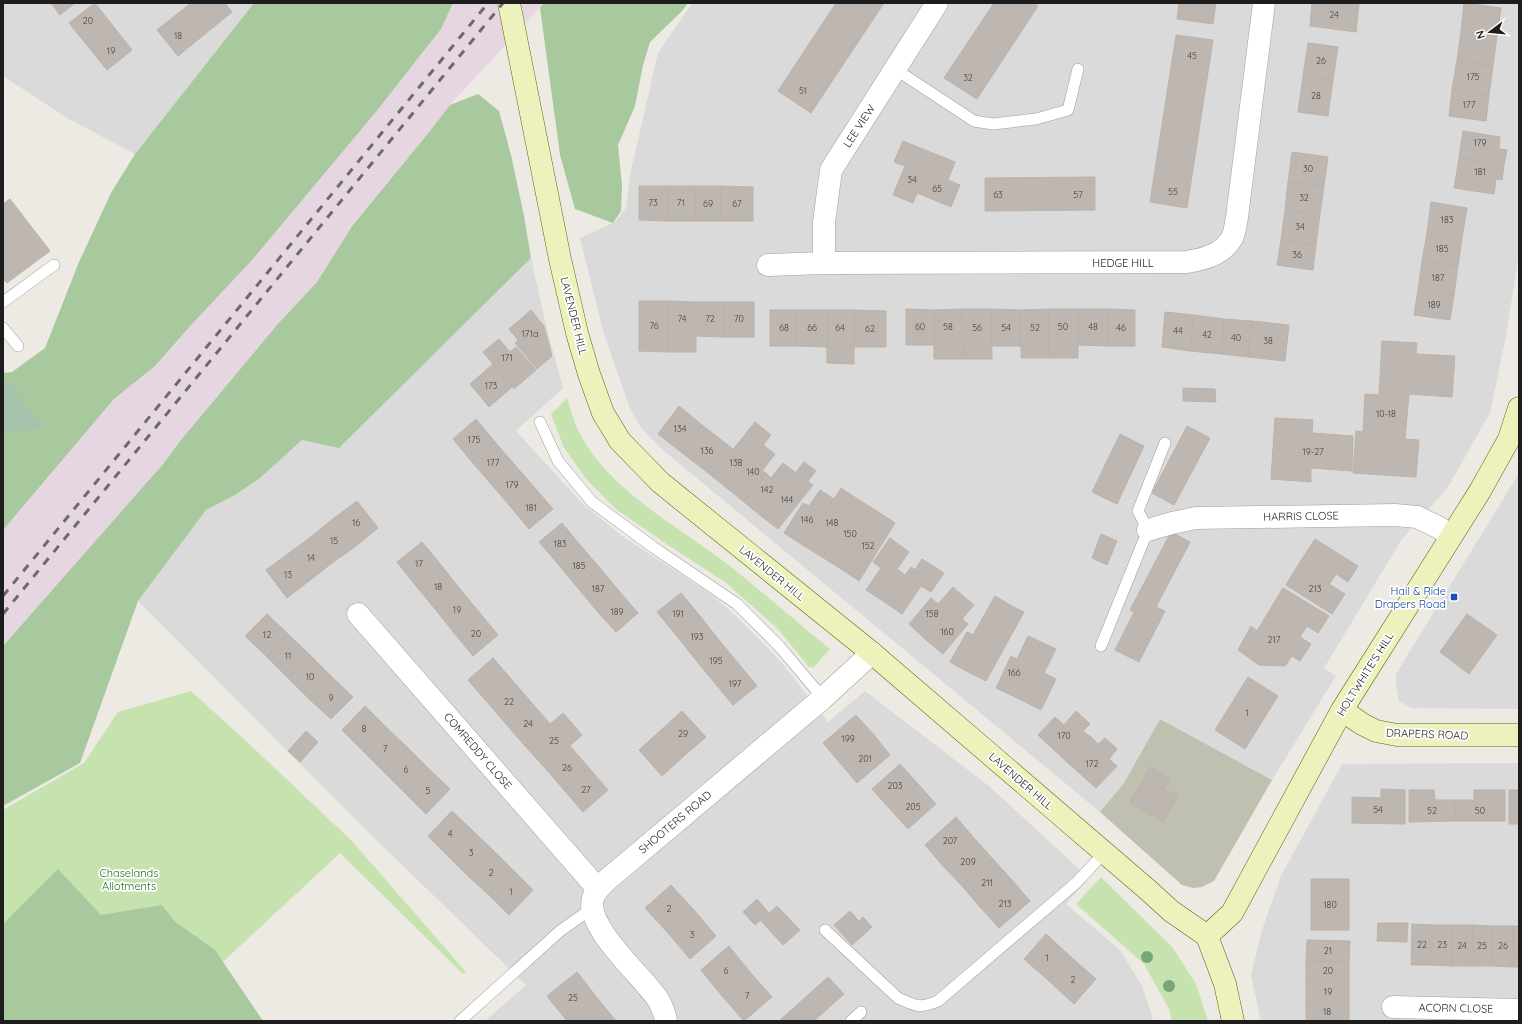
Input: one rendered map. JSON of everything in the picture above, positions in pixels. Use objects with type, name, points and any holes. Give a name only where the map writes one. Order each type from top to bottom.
[{"type":"street","name":"LAVENDER HILL","points":[[509,3],[560,259],[581,346],[603,413],[620,441],[661,483],[872,653],[1171,911],[1207,936]]},
{"type":"street","name":"LEE VIEW","points":[[824,263],[824,222],[830,170],[937,3]]},
{"type":"street","name":"HEDGE HILL","points":[[768,265],[824,263],[1187,262],[1208,258],[1223,249],[1233,237],[1237,216],[1264,3]]},
{"type":"street","name":"HOLTWHITE'S HILL","points":[[1207,936],[1232,913],[1342,710],[1480,491],[1509,439],[1519,408]]},
{"type":"street","name":"HARRIS CLOSE","points":[[1148,530],[1196,518],[1395,515],[1416,517],[1438,527],[1451,536]]},
{"type":"street","name":"COMREDDY CLOSE","points":[[358,614],[595,899]]},
{"type":"street","name":"SHOOTERS ROAD","points":[[595,899],[620,869],[822,698],[872,653]]},
{"type":"street","name":"DRAPERS ROAD","points":[[1342,710],[1362,724],[1376,731],[1397,735],[1519,735]]},
{"type":"street","points":[[595,899],[600,927],[610,943],[658,1000],[666,1021]]},
{"type":"street","points":[[1207,936],[1226,984],[1233,1021]]},
{"type":"street","name":"ACORN CLOSE","points":[[1393,1007],[1448,1014],[1519,1010]]},
{"type":"lane","points":[[895,69],[974,121],[993,124],[1036,119],[1068,110],[1078,69]]},
{"type":"lane","points":[[3,302],[54,265]]},
{"type":"lane","points":[[3,328],[18,346]]},
{"type":"lane","points":[[540,422],[558,461],[592,502],[653,547],[737,604],[779,646],[822,698]]},
{"type":"lane","points":[[1101,646],[1148,530],[1138,511],[1164,443]]},
{"type":"lane","points":[[825,930],[898,998],[912,1005],[926,1006],[938,1001],[1076,883],[1104,852]]},
{"type":"lane","points":[[460,1021],[595,899]]},
{"type":"lane","points":[[851,1021],[861,1012]]},
{"type":"shaded area","points":[[3,3],[254,3],[135,154],[67,118],[3,76]]},
{"type":"shaded area","points":[[453,3],[544,3],[450,105],[352,225],[317,282],[277,325],[181,440],[164,463],[3,646],[3,530],[114,399],[155,366],[375,113],[441,29]]},
{"type":"shaded area","points":[[692,3],[1519,3],[1519,253],[1506,336],[1490,413],[1448,487],[1402,539],[1324,668],[1336,676],[1272,780],[1160,719],[1124,783],[1100,812],[664,451],[641,428],[629,406],[603,331],[580,238],[615,222],[626,208],[631,170],[658,53]]},
{"type":"shaded area","points":[[531,258],[546,325],[563,388],[516,431],[581,502],[622,536],[712,595],[736,616],[782,663],[828,722],[865,691],[989,786],[1089,878],[1066,904],[1120,950],[1142,986],[1153,1018],[1151,1021],[485,1021],[526,985],[367,831],[138,601],[206,510],[235,495],[260,478],[302,440],[339,447]]},
{"type":"shaded area","points":[[1519,473],[1519,709],[1411,708],[1399,701],[1396,687],[1396,674]]},
{"type":"shaded area","points":[[1160,719],[1272,780],[1214,881],[1202,887],[1193,888],[1182,885],[1100,812],[1124,783]]},
{"type":"shaded area","points":[[1519,763],[1519,1021],[1261,1021],[1251,975],[1262,930],[1281,876],[1342,764]]},
{"type":"green space","points":[[254,3],[453,3],[441,29],[375,113],[252,260],[155,366],[114,399],[3,530],[3,373],[12,372],[45,348],[79,262],[111,193],[135,154]]},
{"type":"green space","points":[[544,3],[688,3],[682,11],[650,42],[643,65],[635,106],[618,145],[622,185],[621,211],[613,223],[575,209],[560,155],[540,8]]},
{"type":"green space","points":[[478,94],[499,111],[511,155],[531,258],[339,448],[302,440],[260,478],[235,495],[206,510],[138,601],[80,763],[3,806],[3,646],[164,463],[181,440],[277,325],[317,282],[352,226],[450,105]]},
{"type":"green space","points":[[3,375],[43,427],[3,434]]},
{"type":"green space","points":[[567,398],[575,423],[583,440],[618,483],[656,513],[716,555],[830,649],[814,667],[809,667],[778,629],[725,582],[617,510],[587,480],[564,448],[551,414]]},
{"type":"green space","name":"Chaselands Allotments","points":[[191,691],[351,840],[466,972],[463,974],[340,853],[225,960],[143,1021],[3,1021],[3,810],[84,763],[118,712]]},
{"type":"green space","points":[[58,869],[101,915],[162,905],[174,921],[215,950],[263,1021],[3,1021],[3,924]]},
{"type":"green space","points":[[1101,877],[1173,948],[1196,984],[1208,1021],[1172,1021],[1169,1009],[1144,964],[1076,904]]},
{"type":"building","points":[[51,3],[75,3],[60,15]]},
{"type":"building","points":[[95,3],[132,50],[107,70],[69,23]]},
{"type":"building","points":[[191,3],[225,3],[232,12],[178,56],[157,30]]},
{"type":"building","points":[[836,3],[884,3],[811,113],[778,91]]},
{"type":"building","points":[[994,3],[1033,3],[1038,6],[977,99],[944,78]]},
{"type":"building","points":[[1179,3],[1216,3],[1213,24],[1177,19]]},
{"type":"building","points":[[1312,3],[1359,4],[1356,32],[1310,26]]},
{"type":"building","points":[[1464,3],[1501,8],[1497,36],[1461,31]]},
{"type":"building","points":[[1461,31],[1497,36],[1493,66],[1457,60]]},
{"type":"building","points":[[1176,35],[1213,40],[1187,208],[1150,202]]},
{"type":"building","points":[[1308,43],[1338,47],[1333,80],[1303,76]]},
{"type":"building","points":[[1457,60],[1493,66],[1489,95],[1452,89]]},
{"type":"building","points":[[1303,76],[1333,80],[1328,116],[1298,112]]},
{"type":"building","points":[[1452,89],[1489,95],[1486,121],[1449,116]]},
{"type":"building","points":[[1463,131],[1500,137],[1499,149],[1507,150],[1504,165],[1459,158]]},
{"type":"building","points":[[903,141],[955,162],[948,180],[960,185],[951,207],[917,193],[913,203],[893,195],[905,166],[894,162]]},
{"type":"building","points":[[1292,152],[1328,157],[1324,186],[1288,182]]},
{"type":"building","points":[[1459,158],[1504,165],[1502,180],[1496,179],[1494,194],[1454,188]]},
{"type":"building","points":[[1095,177],[1095,210],[985,211],[985,178]]},
{"type":"building","points":[[1288,182],[1324,186],[1320,214],[1285,210]]},
{"type":"building","points":[[639,186],[667,186],[667,221],[639,220]]},
{"type":"building","points":[[667,186],[695,186],[695,221],[667,221]]},
{"type":"building","points":[[695,186],[721,186],[721,221],[695,221]]},
{"type":"building","points":[[721,186],[753,187],[753,221],[721,221]]},
{"type":"building","points":[[10,199],[50,251],[7,283],[3,279],[3,204]]},
{"type":"building","points":[[1431,202],[1467,208],[1462,238],[1427,233]]},
{"type":"building","points":[[1285,210],[1320,214],[1316,245],[1281,240]]},
{"type":"building","points":[[1427,233],[1462,238],[1458,266],[1422,261]]},
{"type":"building","points":[[1281,240],[1316,245],[1313,270],[1277,265]]},
{"type":"building","points":[[1422,261],[1458,266],[1454,295],[1418,290]]},
{"type":"building","points":[[1418,290],[1454,295],[1450,320],[1414,315]]},
{"type":"building","points":[[639,301],[668,301],[668,352],[639,351]]},
{"type":"building","points":[[668,301],[696,302],[696,352],[668,352]]},
{"type":"building","points":[[696,302],[724,302],[724,337],[696,336]]},
{"type":"building","points":[[724,302],[754,302],[754,337],[724,337]]},
{"type":"building","points":[[906,309],[934,310],[934,345],[906,345]]},
{"type":"building","points":[[962,309],[991,309],[992,359],[963,359]]},
{"type":"building","points":[[962,309],[963,359],[934,359],[934,310]]},
{"type":"building","points":[[991,309],[1021,310],[1021,346],[991,346]]},
{"type":"building","points":[[1049,309],[1078,309],[1078,358],[1049,358]]},
{"type":"building","points":[[1049,309],[1049,358],[1021,358],[1021,310]]},
{"type":"building","points":[[1078,309],[1107,309],[1107,346],[1078,345]]},
{"type":"building","points":[[1107,309],[1135,310],[1135,346],[1107,346]]},
{"type":"building","points":[[531,310],[544,326],[552,356],[537,369],[515,343],[518,340],[509,329]]},
{"type":"building","points":[[770,310],[797,310],[797,346],[770,346]]},
{"type":"building","points":[[797,310],[827,310],[827,347],[797,346]]},
{"type":"building","points":[[827,310],[854,310],[854,364],[827,363]]},
{"type":"building","points":[[854,310],[886,311],[886,347],[854,347]]},
{"type":"building","points":[[1165,312],[1194,315],[1190,351],[1162,347]]},
{"type":"building","points":[[1194,315],[1224,319],[1221,354],[1190,351]]},
{"type":"building","points":[[1224,319],[1252,321],[1248,357],[1221,354]]},
{"type":"building","points":[[1252,321],[1289,325],[1285,361],[1248,357]]},
{"type":"building","points":[[499,339],[510,352],[516,347],[536,370],[514,389],[483,352]]},
{"type":"building","points":[[1382,341],[1417,343],[1416,354],[1455,356],[1452,397],[1409,394],[1405,439],[1419,440],[1416,477],[1353,473],[1356,431],[1363,432],[1365,394],[1379,395]]},
{"type":"building","points":[[493,364],[512,387],[489,407],[470,384]]},
{"type":"building","points":[[1183,388],[1215,389],[1216,402],[1183,401]]},
{"type":"building","points":[[679,406],[702,425],[681,452],[658,434]]},
{"type":"building","points":[[1275,418],[1313,420],[1312,433],[1353,436],[1352,471],[1311,468],[1311,482],[1271,479]]},
{"type":"building","points":[[476,419],[495,442],[472,462],[453,439]]},
{"type":"building","points":[[755,422],[771,435],[728,489],[712,476]]},
{"type":"building","points":[[702,425],[733,449],[712,476],[681,452]]},
{"type":"building","points":[[1187,426],[1210,438],[1174,505],[1152,493]]},
{"type":"building","points":[[1120,434],[1144,446],[1117,504],[1092,492]]},
{"type":"building","points":[[495,442],[514,464],[491,484],[472,462]]},
{"type":"building","points":[[763,445],[775,454],[762,471],[766,473],[744,502],[728,489]]},
{"type":"building","points":[[804,462],[816,471],[808,481],[813,485],[778,529],[761,516]]},
{"type":"building","points":[[783,463],[795,472],[761,516],[744,502],[766,473],[771,478]]},
{"type":"building","points":[[514,464],[534,487],[510,506],[491,484]]},
{"type":"building","points":[[534,487],[553,509],[529,529],[510,506]]},
{"type":"building","points":[[841,488],[859,500],[822,557],[804,546]]},
{"type":"building","points":[[820,490],[834,499],[804,546],[784,533],[803,503],[809,506]]},
{"type":"building","points":[[859,500],[877,511],[841,569],[822,557]]},
{"type":"building","points":[[357,501],[378,528],[356,546],[334,518]]},
{"type":"building","points":[[877,511],[895,523],[859,581],[841,569]]},
{"type":"building","points":[[334,518],[356,546],[332,563],[312,536]]},
{"type":"building","points":[[562,523],[580,545],[558,564],[539,542]]},
{"type":"building","points":[[1171,532],[1190,542],[1156,607],[1165,611],[1139,662],[1115,650],[1134,612],[1130,610]]},
{"type":"building","points":[[1101,534],[1117,541],[1107,565],[1092,558]]},
{"type":"building","points":[[312,536],[332,563],[309,581],[289,553]]},
{"type":"building","points":[[890,538],[909,552],[897,569],[905,575],[886,603],[866,590],[881,568],[873,562]]},
{"type":"building","points":[[1315,539],[1358,566],[1348,582],[1336,574],[1331,582],[1300,562]]},
{"type":"building","points":[[422,542],[441,565],[416,586],[397,562]]},
{"type":"building","points":[[580,545],[600,568],[577,587],[558,564]]},
{"type":"building","points":[[289,553],[309,581],[287,598],[266,570]]},
{"type":"building","points":[[922,559],[944,573],[931,592],[921,586],[902,614],[886,603],[911,567],[915,570]]},
{"type":"building","points":[[1300,562],[1331,582],[1329,584],[1345,594],[1332,614],[1286,585]]},
{"type":"building","points":[[441,565],[460,589],[435,609],[416,586]]},
{"type":"building","points":[[600,568],[619,591],[596,610],[577,587]]},
{"type":"building","points":[[953,587],[963,596],[926,640],[909,624],[931,598],[938,604]]},
{"type":"building","points":[[1283,588],[1329,616],[1318,633],[1307,626],[1303,632],[1269,611]]},
{"type":"building","points":[[460,589],[479,612],[454,633],[435,609]]},
{"type":"building","points":[[619,591],[638,613],[616,632],[596,610]]},
{"type":"building","points":[[681,593],[700,616],[676,635],[657,612]]},
{"type":"building","points":[[963,596],[974,605],[962,619],[968,624],[943,654],[926,640]]},
{"type":"building","points":[[995,596],[1010,605],[972,674],[950,662],[967,632],[973,635]]},
{"type":"building","points":[[1010,605],[1024,612],[986,681],[972,674]]},
{"type":"building","points":[[1269,611],[1303,632],[1300,637],[1311,644],[1300,661],[1292,656],[1285,666],[1259,665],[1238,650],[1251,626],[1257,631]]},
{"type":"building","points":[[479,612],[498,635],[473,656],[454,633]]},
{"type":"building","points":[[267,614],[288,634],[267,657],[245,636]]},
{"type":"building","points":[[1467,614],[1497,635],[1469,674],[1440,652]]},
{"type":"building","points":[[700,616],[719,640],[695,659],[676,635]]},
{"type":"building","points":[[288,634],[310,655],[288,678],[267,657]]},
{"type":"building","points":[[1028,636],[1041,642],[1015,697],[996,688],[1011,656],[1017,659]]},
{"type":"building","points":[[719,640],[738,663],[714,682],[695,659]]},
{"type":"building","points":[[1041,642],[1056,649],[1044,673],[1056,679],[1041,710],[1015,697]]},
{"type":"building","points":[[310,655],[331,676],[309,699],[288,678]]},
{"type":"building","points":[[493,658],[512,680],[487,702],[468,680]]},
{"type":"building","points":[[738,663],[757,686],[733,705],[714,682]]},
{"type":"building","points":[[331,676],[353,697],[331,719],[309,699]]},
{"type":"building","points":[[1248,677],[1278,696],[1245,749],[1215,730]]},
{"type":"building","points":[[512,680],[531,702],[506,724],[487,702]]},
{"type":"building","points":[[531,702],[550,724],[525,746],[506,724]]},
{"type":"building","points":[[365,706],[386,727],[363,751],[342,730]]},
{"type":"building","points":[[682,711],[706,737],[684,756],[661,730]]},
{"type":"building","points":[[1076,711],[1090,724],[1083,731],[1091,737],[1067,762],[1038,735],[1055,717],[1064,725]]},
{"type":"building","points":[[563,713],[582,735],[545,768],[525,746]]},
{"type":"building","points":[[856,715],[874,735],[840,763],[823,743]]},
{"type":"building","points":[[386,727],[408,748],[384,772],[363,751]]},
{"type":"building","points":[[661,730],[684,756],[662,776],[639,750]]},
{"type":"building","points":[[306,731],[318,742],[300,762],[288,751]]},
{"type":"building","points":[[874,735],[890,755],[857,783],[840,763]]},
{"type":"building","points":[[1091,737],[1098,744],[1105,738],[1117,749],[1109,759],[1117,766],[1096,788],[1067,762]]},
{"type":"building","points":[[570,746],[589,768],[564,790],[545,768]]},
{"type":"building","points":[[408,748],[429,769],[405,793],[384,772]]},
{"type":"building","points":[[900,764],[918,784],[890,809],[872,789]]},
{"type":"building","points":[[1150,767],[1170,778],[1164,789],[1178,796],[1164,822],[1130,803]]},
{"type":"building","points":[[589,768],[608,790],[583,812],[564,790]]},
{"type":"building","points":[[429,769],[450,789],[426,814],[405,793]]},
{"type":"building","points":[[918,784],[936,804],[908,829],[890,809]]},
{"type":"building","points":[[1381,789],[1405,790],[1405,824],[1352,823],[1352,797],[1381,798]]},
{"type":"building","points":[[1409,790],[1434,790],[1435,800],[1455,800],[1455,821],[1409,822]]},
{"type":"building","points":[[1474,790],[1505,790],[1505,821],[1455,821],[1455,800],[1474,800]]},
{"type":"building","points":[[1509,790],[1519,790],[1519,824],[1509,824]]},
{"type":"building","points":[[452,811],[473,831],[448,856],[428,836]]},
{"type":"building","points":[[956,817],[974,838],[943,866],[925,845]]},
{"type":"building","points":[[473,831],[493,850],[468,876],[448,856]]},
{"type":"building","points":[[974,838],[993,859],[962,886],[943,866]]},
{"type":"building","points":[[493,850],[513,870],[489,895],[468,876]]},
{"type":"building","points":[[993,859],[1012,880],[980,907],[962,886]]},
{"type":"building","points":[[513,870],[533,890],[509,915],[489,895]]},
{"type":"building","points":[[1311,879],[1349,879],[1349,930],[1311,930]]},
{"type":"building","points":[[1012,880],[1030,901],[999,928],[980,907]]},
{"type":"building","points":[[671,885],[694,910],[668,933],[645,908]]},
{"type":"building","points":[[757,899],[769,913],[755,925],[743,912]]},
{"type":"building","points":[[777,906],[800,930],[783,945],[761,921]]},
{"type":"building","points":[[694,910],[716,936],[690,959],[668,933]]},
{"type":"building","points":[[850,911],[859,921],[863,917],[872,927],[852,945],[834,925]]},
{"type":"building","points":[[1378,923],[1408,923],[1407,942],[1377,941]]},
{"type":"building","points":[[1412,924],[1432,925],[1432,965],[1411,965]]},
{"type":"building","points":[[1432,925],[1452,925],[1452,966],[1432,965]]},
{"type":"building","points":[[1452,925],[1473,925],[1472,966],[1452,966]]},
{"type":"building","points":[[1473,925],[1493,926],[1492,966],[1472,966]]},
{"type":"building","points":[[1493,926],[1513,926],[1512,967],[1492,966]]},
{"type":"building","points":[[1513,926],[1519,926],[1519,967],[1512,967]]},
{"type":"building","points":[[1046,934],[1071,957],[1049,981],[1024,959]]},
{"type":"building","points":[[1307,940],[1350,941],[1349,961],[1306,961]]},
{"type":"building","points":[[729,946],[750,972],[722,996],[701,970]]},
{"type":"building","points":[[1071,957],[1096,979],[1074,1004],[1049,981]]},
{"type":"building","points":[[1306,961],[1349,961],[1349,982],[1306,981]]},
{"type":"building","points":[[577,972],[598,999],[571,1021],[567,1021],[547,996]]},
{"type":"building","points":[[750,972],[772,997],[744,1021],[722,996]]},
{"type":"building","points":[[828,977],[844,994],[814,1021],[779,1021]]},
{"type":"building","points":[[1306,981],[1349,982],[1349,1003],[1306,1002]]},
{"type":"building","points":[[598,999],[616,1021],[571,1021]]},
{"type":"building","points":[[1306,1002],[1349,1003],[1349,1021],[1306,1021]]},
{"type":"railway","points":[[3,596],[488,3]]},
{"type":"railway","points":[[3,614],[503,3]]},
{"type":"place","name":"Hail & Ride Drapers Road","points":[[1454,597]]}]
